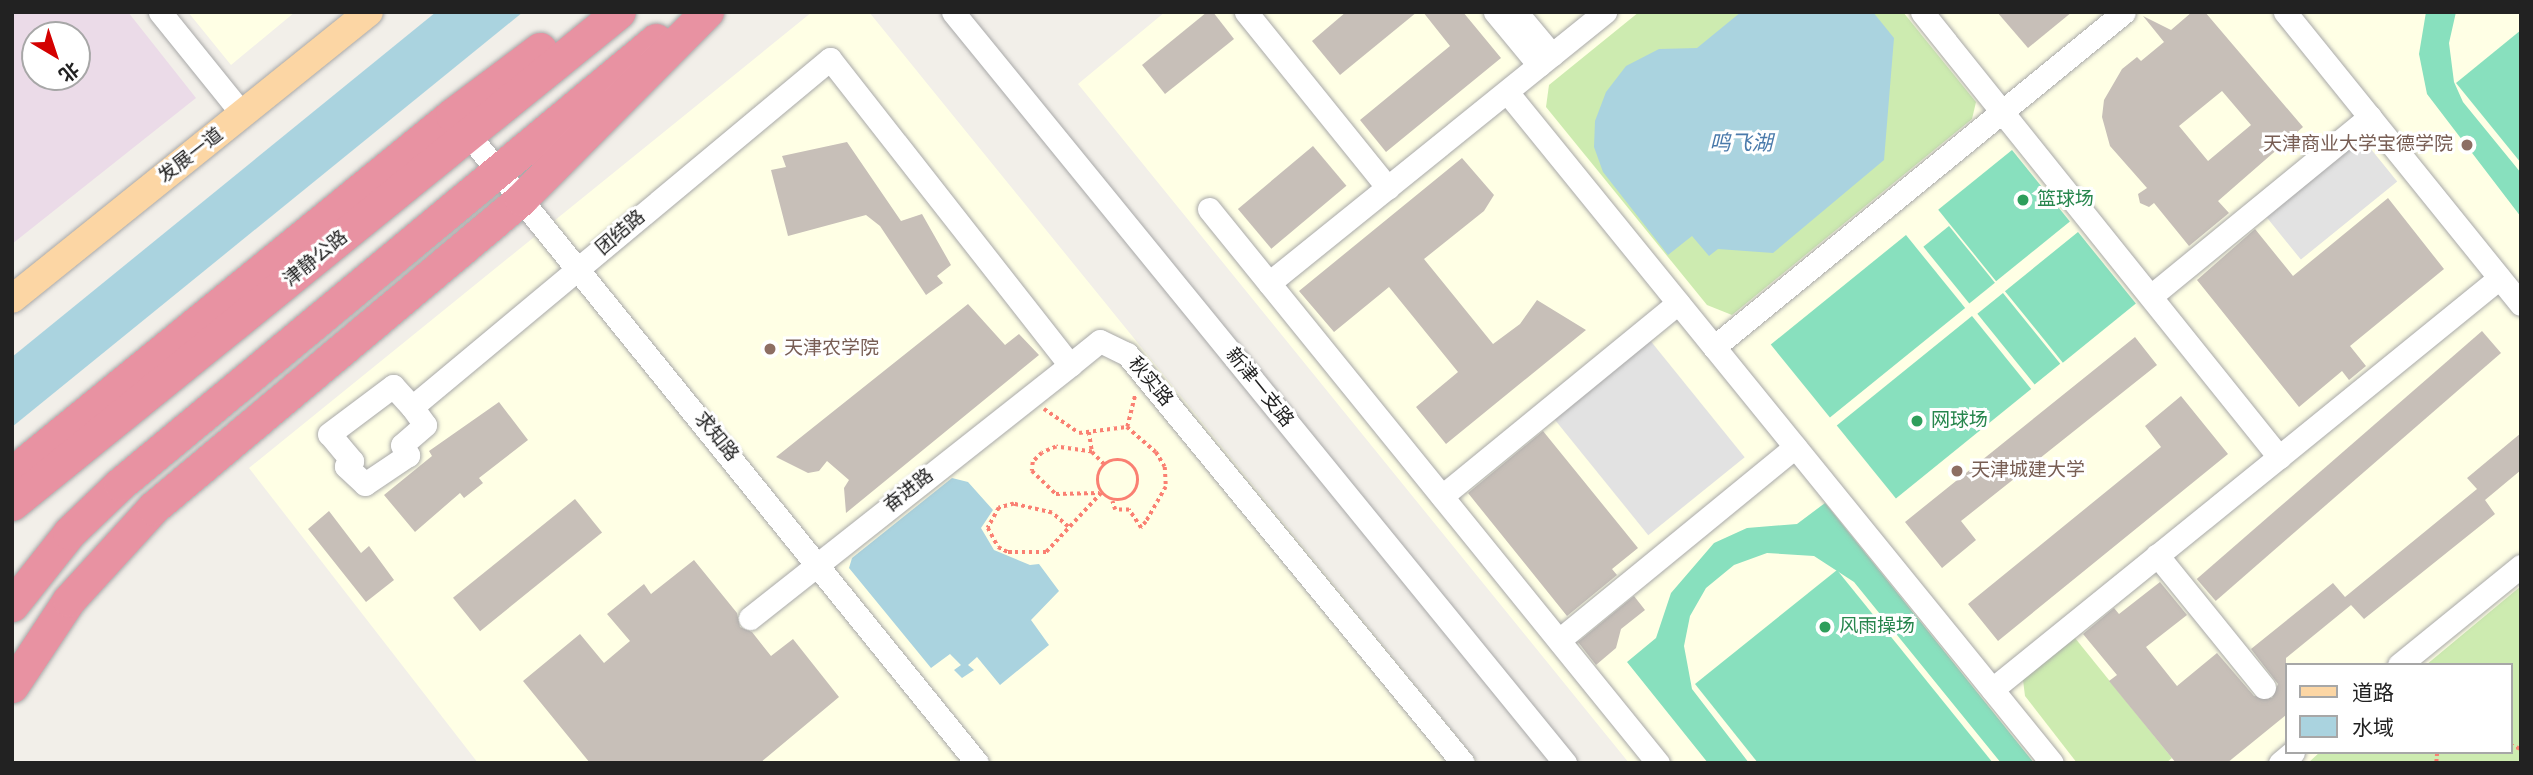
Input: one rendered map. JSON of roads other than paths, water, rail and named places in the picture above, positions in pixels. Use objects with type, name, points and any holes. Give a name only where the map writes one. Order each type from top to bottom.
[{"type":"highway","points":[[12,473],[460,125],[590,12]]},
{"type":"highway","name":"津静公路","points":[[12,504],[460,125],[619,12]]},
{"type":"highway","points":[[12,605],[69,533],[120,484],[358,290],[691,12]]},
{"type":"highway","points":[[12,686],[69,600],[153,509],[520,199],[707,12]]},
{"type":"highway","points":[[358,290],[520,199]]},
{"type":"main road","name":"发展一道","points":[[12,299],[369,12]]},
{"type":"street","points":[[160,12],[243,115]]},
{"type":"street","name":"新津一支路","points":[[953,12],[1565,763]]},
{"type":"street","points":[[1246,12],[1388,188]]},
{"type":"street","points":[[1495,12],[1545,60]]},
{"type":"street","points":[[1516,12],[1545,60]]},
{"type":"street","points":[[1269,283],[1605,12]]},
{"type":"street","points":[[1922,12],[2279,457]]},
{"type":"street","points":[[1714,347],[2124,12]]},
{"type":"street","points":[[2285,12],[2521,304]]},
{"type":"street","name":"团结路","points":[[411,407],[830,59],[1070,365]]},
{"type":"street","points":[[1507,92],[2052,763]]},
{"type":"street","points":[[2151,296],[2370,117]]},
{"type":"street","name":"求知路","points":[[460,125],[818,562],[976,763]]},
{"type":"street","points":[[1209,209],[1658,763]]},
{"type":"street","points":[[1992,689],[2499,278]]},
{"type":"street","points":[[1442,496],[1678,303]]},
{"type":"street","name":"秋实路","points":[[1070,365],[1100,341],[1127,354],[1463,763]]},
{"type":"street","name":"奋进路","points":[[750,618],[1070,365]]},
{"type":"street","points":[[393,386],[411,407],[425,425],[401,445],[408,455],[365,484],[346,466],[352,461],[329,434],[393,386]]},
{"type":"street","points":[[1559,640],[1795,447]]},
{"type":"street","points":[[2157,555],[2264,687]]},
{"type":"street","points":[[2401,663],[2521,566]]},
{"type":"water","points":[[436,12],[523,12],[12,427],[12,357]]},
{"type":"water","name":"鸣飞湖","points":[[1741,12],[1873,12],[1894,38],[1884,160],[1773,253],[1718,249],[1709,256],[1692,236],[1668,255],[1603,172],[1594,147],[1595,121],[1606,92],[1626,66],[1659,49],[1697,48]]},
{"type":"water","points":[[952,478],[968,482],[993,510],[981,528],[994,550],[1030,565],[1039,564],[1059,591],[1031,620],[1049,645],[1000,685],[977,657],[968,665],[974,670],[962,678],[954,670],[961,665],[950,654],[931,668],[849,568],[852,558]]},
{"type":"place","name":"天津商业大学宝德学院","points":[[2467,145]]},
{"type":"place","name":"篮球场","points":[[2023,200]]},
{"type":"place","name":"天津农学院","points":[[770,349]]},
{"type":"place","name":"网球场","points":[[1917,421]]},
{"type":"place","name":"天津城建大学","points":[[1957,471]]},
{"type":"place","name":"风雨操场","points":[[1825,627]]}]
